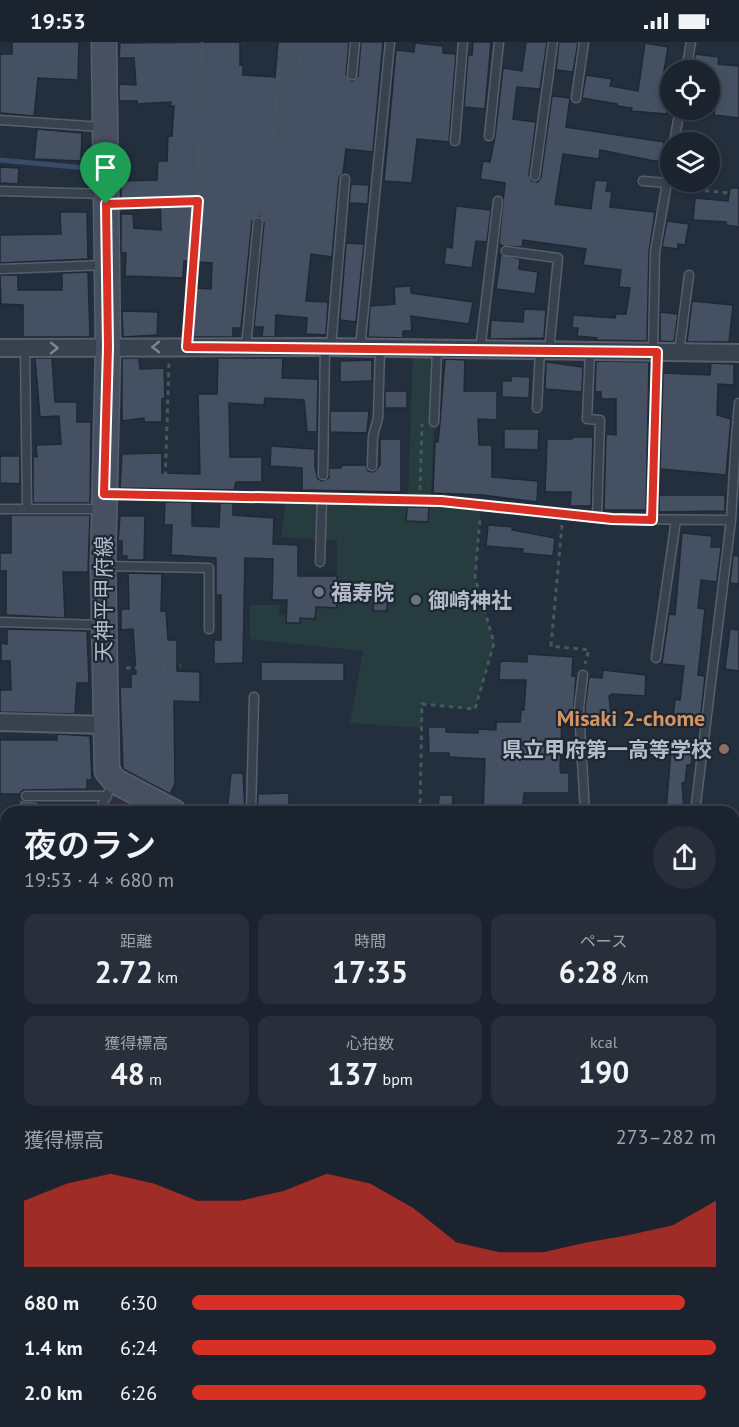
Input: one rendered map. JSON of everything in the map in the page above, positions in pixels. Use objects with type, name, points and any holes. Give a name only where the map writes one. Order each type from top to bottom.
[{"type":"main road","name":"天神平甲府線","points":[[104,42],[108,347],[103,669],[106,771],[111,788]]},
{"type":"main road","points":[[111,788],[158,806]]},
{"type":"street","points":[[0,348],[328,347],[739,353]]},
{"type":"street","points":[[0,722],[106,725]]},
{"type":"lane","points":[[352,75],[355,42]]},
{"type":"lane","points":[[360,349],[390,42]]},
{"type":"lane","points":[[455,141],[462,42]]},
{"type":"lane","points":[[489,136],[500,42]]},
{"type":"lane","points":[[535,176],[553,42]]},
{"type":"lane","points":[[576,98],[584,42]]},
{"type":"lane","points":[[688,60],[691,42]]},
{"type":"lane","points":[[0,120],[105,128]]},
{"type":"lane","points":[[323,475],[328,347],[345,179]]},
{"type":"lane","points":[[643,181],[660,184]]},
{"type":"lane","points":[[0,191],[106,199]]},
{"type":"lane","points":[[652,520],[655,252],[666,192]]},
{"type":"lane","points":[[480,350],[498,201]]},
{"type":"lane","points":[[246,347],[258,222]]},
{"type":"lane","points":[[506,251],[558,258],[537,408]]},
{"type":"lane","points":[[0,269],[107,265]]},
{"type":"lane","points":[[679,352],[689,275]]},
{"type":"lane","points":[[25,348],[27,509]]},
{"type":"lane","points":[[372,466],[373,436],[378,418],[380,349]]},
{"type":"lane","points":[[434,422],[437,350]]},
{"type":"lane","points":[[590,351],[587,419],[600,420],[597,518]]},
{"type":"lane","points":[[696,806],[731,520],[739,403]]},
{"type":"lane","points":[[0,509],[27,509],[165,496],[441,501],[597,518],[731,520]]},
{"type":"lane","points":[[320,562],[322,499]]},
{"type":"lane","points":[[656,658],[676,520]]},
{"type":"lane","points":[[103,566],[209,568],[209,629]]},
{"type":"lane","points":[[0,622],[103,625]]},
{"type":"lane","points":[[583,675],[579,708],[585,806]]},
{"type":"lane","points":[[251,806],[254,697]]},
{"type":"lane","points":[[26,796],[111,788]]},
{"type":"lane","points":[[102,806],[111,788]]},
{"type":"path","points":[[199,106],[202,42]]},
{"type":"path","points":[[273,135],[279,68],[299,70],[302,42]]},
{"type":"path","points":[[187,347],[198,201],[199,141]]},
{"type":"path","points":[[720,192],[739,194]]},
{"type":"path","points":[[106,199],[198,201]]},
{"type":"path","points":[[165,496],[170,347]]},
{"type":"path","points":[[420,806],[422,704],[475,709],[494,643],[475,577],[481,504]]},
{"type":"path","points":[[562,513],[551,646],[589,650],[583,675]]},
{"type":"path","points":[[103,669],[181,666]]},
{"type":"shaded area","points":[[115,781],[163,806],[102,806]]},
{"type":"green space","points":[[413,349],[437,350],[431,500],[481,504],[475,577],[494,643],[475,709],[423,704],[422,728],[350,723],[363,651],[250,639],[250,605],[280,605],[279,614],[287,615],[286,623],[299,623],[300,618],[315,618],[316,607],[337,608],[337,541],[281,537],[286,499],[408,500]]},
{"type":"building","points":[[12,42],[79,42],[78,80],[38,78],[34,116],[0,113],[0,54],[12,54]]},
{"type":"building","points":[[240,42],[240,65],[243,65],[243,75],[275,77],[278,42],[349,42],[346,75],[352,81],[358,76],[361,42],[383,42],[373,152],[346,149],[343,173],[339,178],[332,257],[311,254],[306,301],[328,302],[326,335],[306,334],[307,318],[276,315],[275,337],[262,337],[263,327],[254,327],[264,223],[259,216],[252,221],[241,328],[233,328],[233,337],[193,337],[195,288],[211,289],[212,263],[184,261],[183,278],[125,276],[126,253],[121,253],[121,214],[133,214],[134,228],[161,230],[160,198],[121,199],[121,181],[157,180],[158,161],[167,161],[168,136],[172,136],[174,106],[170,106],[171,102],[137,104],[137,101],[119,101],[119,84],[136,85],[134,58],[119,58],[120,43]]},
{"type":"building","points":[[473,42],[491,42],[485,109],[464,107],[468,55],[472,55]]},
{"type":"building","points":[[526,42],[547,42],[540,89],[517,87],[513,119],[536,122],[529,175],[532,181],[538,182],[541,177],[552,96],[570,98],[566,127],[660,141],[660,160],[654,161],[600,150],[599,159],[563,154],[555,204],[591,209],[595,180],[608,181],[606,191],[612,192],[610,207],[655,212],[649,252],[647,341],[596,340],[597,338],[577,336],[578,328],[572,328],[573,315],[615,318],[616,314],[626,314],[630,288],[619,287],[621,270],[583,265],[586,249],[523,240],[522,247],[502,246],[499,243],[505,183],[480,179],[483,161],[490,162],[503,68],[522,71]]},
{"type":"building","points":[[559,42],[578,42],[573,72],[556,70]]},
{"type":"building","points":[[415,43],[443,46],[443,53],[456,54],[449,142],[417,139],[412,183],[384,181],[396,50],[414,52]]},
{"type":"building","points":[[645,43],[668,47],[666,60],[660,60],[660,113],[631,111],[632,108],[617,106],[617,104],[582,98],[586,75],[612,79],[610,86],[638,91]]},
{"type":"building","points":[[695,54],[719,57],[719,60],[694,60]]},
{"type":"building","points":[[720,64],[739,66],[739,118],[720,116]]},
{"type":"building","points":[[37,129],[82,133],[81,161],[34,159]]},
{"type":"building","points":[[0,167],[19,168],[18,184],[0,183]]},
{"type":"building","points":[[351,184],[369,185],[368,204],[349,203]]},
{"type":"building","points":[[730,188],[739,188],[739,227],[726,225],[726,222],[693,220],[695,198],[728,201]]},
{"type":"building","points":[[456,206],[491,210],[487,242],[476,241],[472,268],[444,264],[446,247],[452,248]]},
{"type":"building","points":[[60,212],[87,212],[88,259],[0,263],[0,235],[61,234]]},
{"type":"building","points":[[667,221],[689,224],[685,245],[678,244],[678,249],[662,247]]},
{"type":"building","points":[[346,243],[364,244],[356,322],[340,320]]},
{"type":"building","points":[[501,254],[520,259],[519,269],[538,272],[535,294],[496,289]]},
{"type":"building","points":[[88,272],[90,337],[23,337],[23,305],[1,304],[0,275],[18,275],[18,290],[62,290],[62,273]]},
{"type":"building","points":[[411,286],[411,293],[473,302],[469,324],[411,316],[412,331],[403,331],[403,338],[368,337],[370,306],[395,304],[394,287]]},
{"type":"building","points":[[692,301],[733,305],[729,342],[687,342]]},
{"type":"building","points":[[524,309],[546,310],[544,338],[490,339],[491,320],[523,322]]},
{"type":"building","points":[[122,311],[158,312],[157,335],[123,337]]},
{"type":"building","points":[[660,312],[678,314],[674,342],[660,341]]},
{"type":"building","points":[[35,358],[52,358],[55,402],[77,402],[77,422],[91,422],[90,503],[33,503],[33,456],[37,457],[36,445],[61,444],[59,416],[40,417]]},
{"type":"building","points":[[122,358],[139,358],[140,369],[164,368],[165,398],[162,399],[162,422],[144,422],[144,418],[122,421]]},
{"type":"building","points":[[218,358],[283,358],[282,378],[318,379],[317,432],[307,432],[304,400],[265,398],[264,405],[229,403],[230,457],[262,457],[262,482],[236,482],[234,490],[120,488],[122,454],[162,453],[162,473],[200,474],[198,394],[217,394]]},
{"type":"building","points":[[445,359],[465,360],[464,391],[497,391],[497,420],[478,419],[479,445],[492,445],[492,477],[538,481],[537,502],[482,495],[433,493],[435,442],[438,442]]},
{"type":"building","points":[[372,360],[372,381],[340,382],[340,361]]},
{"type":"building","points":[[596,361],[649,362],[646,510],[604,510],[606,434],[616,435],[616,399],[601,399],[601,392],[595,392]]},
{"type":"building","points":[[546,362],[583,367],[582,392],[545,389]]},
{"type":"building","points":[[711,363],[734,364],[734,385],[718,384],[717,415],[731,419],[726,475],[660,469],[663,373],[710,375]]},
{"type":"building","points":[[511,376],[530,377],[529,398],[502,397],[502,381],[511,381]]},
{"type":"building","points":[[385,391],[407,391],[407,408],[385,408]]},
{"type":"building","points":[[330,411],[369,411],[367,433],[330,432]]},
{"type":"building","points":[[504,429],[539,429],[538,450],[504,449]]},
{"type":"building","points":[[572,437],[593,437],[591,506],[570,506],[571,492],[545,492],[547,439],[572,439]]},
{"type":"building","points":[[380,439],[401,439],[401,492],[302,490],[302,468],[270,466],[271,446],[315,449],[315,468],[318,479],[322,481],[329,478],[329,468],[341,468],[342,465],[366,465],[368,471],[374,472],[380,465]]},
{"type":"building","points":[[0,456],[20,456],[20,484],[0,483]]},
{"type":"building","points":[[659,495],[725,495],[725,511],[659,512]]},
{"type":"building","points":[[165,502],[192,502],[192,526],[219,527],[220,503],[233,503],[233,515],[274,518],[273,544],[298,545],[298,576],[337,576],[337,608],[316,607],[315,619],[300,618],[300,623],[286,623],[287,600],[272,600],[273,559],[245,558],[243,663],[214,664],[214,640],[221,640],[221,595],[216,595],[216,558],[171,555],[172,525],[164,525]]},
{"type":"building","points":[[407,507],[429,507],[428,522],[406,521]]},
{"type":"building","points":[[11,515],[90,515],[88,572],[63,572],[65,618],[6,615],[6,571],[0,571],[0,553],[11,553]]},
{"type":"building","points":[[120,516],[145,516],[144,560],[127,560],[127,556],[122,556],[122,541],[118,541]]},
{"type":"building","points":[[488,525],[513,527],[512,530],[555,538],[553,556],[522,553],[523,549],[486,546]]},
{"type":"building","points":[[682,533],[712,536],[711,547],[721,547],[717,582],[701,580],[698,608],[705,609],[698,675],[705,676],[700,722],[673,720],[675,699],[680,700],[684,666],[662,664],[669,614],[675,615]]},
{"type":"building","points":[[733,555],[739,556],[739,584],[730,583]]},
{"type":"building","points":[[128,573],[162,574],[161,611],[166,611],[168,640],[177,640],[177,671],[200,672],[200,702],[174,701],[175,784],[170,794],[123,769],[120,687],[131,687],[131,674],[136,674],[133,629],[121,630],[121,609],[129,609]]},
{"type":"building","points":[[374,582],[388,582],[387,611],[373,611]]},
{"type":"building","points":[[7,629],[87,631],[89,683],[77,683],[75,714],[0,712],[0,690],[11,690],[10,661],[1,661],[1,643],[7,644]]},
{"type":"building","points":[[730,629],[739,630],[739,671],[725,669]]},
{"type":"building","points":[[527,654],[573,657],[572,676],[576,676],[573,719],[562,718],[560,770],[561,773],[569,773],[569,793],[524,793],[523,805],[483,806],[485,759],[449,757],[449,753],[429,753],[428,727],[446,727],[446,732],[478,733],[478,729],[496,730],[496,722],[520,722],[521,710],[524,710],[526,680],[499,680],[500,661],[527,662]]},
{"type":"building","points":[[261,662],[344,663],[344,681],[261,681]]},
{"type":"building","points":[[603,670],[646,675],[645,696],[612,694],[609,696],[612,724],[587,727],[585,708],[589,677],[602,678]]},
{"type":"building","points":[[57,734],[90,736],[92,780],[87,780],[87,789],[23,790],[20,793],[21,800],[39,802],[39,806],[19,806],[19,794],[0,794],[0,740],[57,740]]},
{"type":"building","points":[[671,750],[693,751],[691,765],[687,765],[685,783],[682,783],[684,806],[666,806]]},
{"type":"building","points":[[231,773],[243,773],[245,806],[228,806]]},
{"type":"building","points":[[289,793],[289,806],[257,806],[258,794]]},
{"type":"building","points":[[439,795],[453,795],[452,806],[438,806]]},
{"type":"waterway","points":[[0,160],[85,168]]},
{"type":"place","name":"福寿院","points":[[319,592]]},
{"type":"place","name":"御崎神社","points":[[416,600]]},
{"type":"place","name":"県立甲府第一高等学校","points":[[724,749]]},
{"type":"district","name":"Misaki 2-chome","points":[[631,718]]},
{"type":"route","points":[[198,201],[187,347],[657,352],[652,520],[612,519],[441,501],[104,494],[108,347],[106,204],[198,201]]}]
